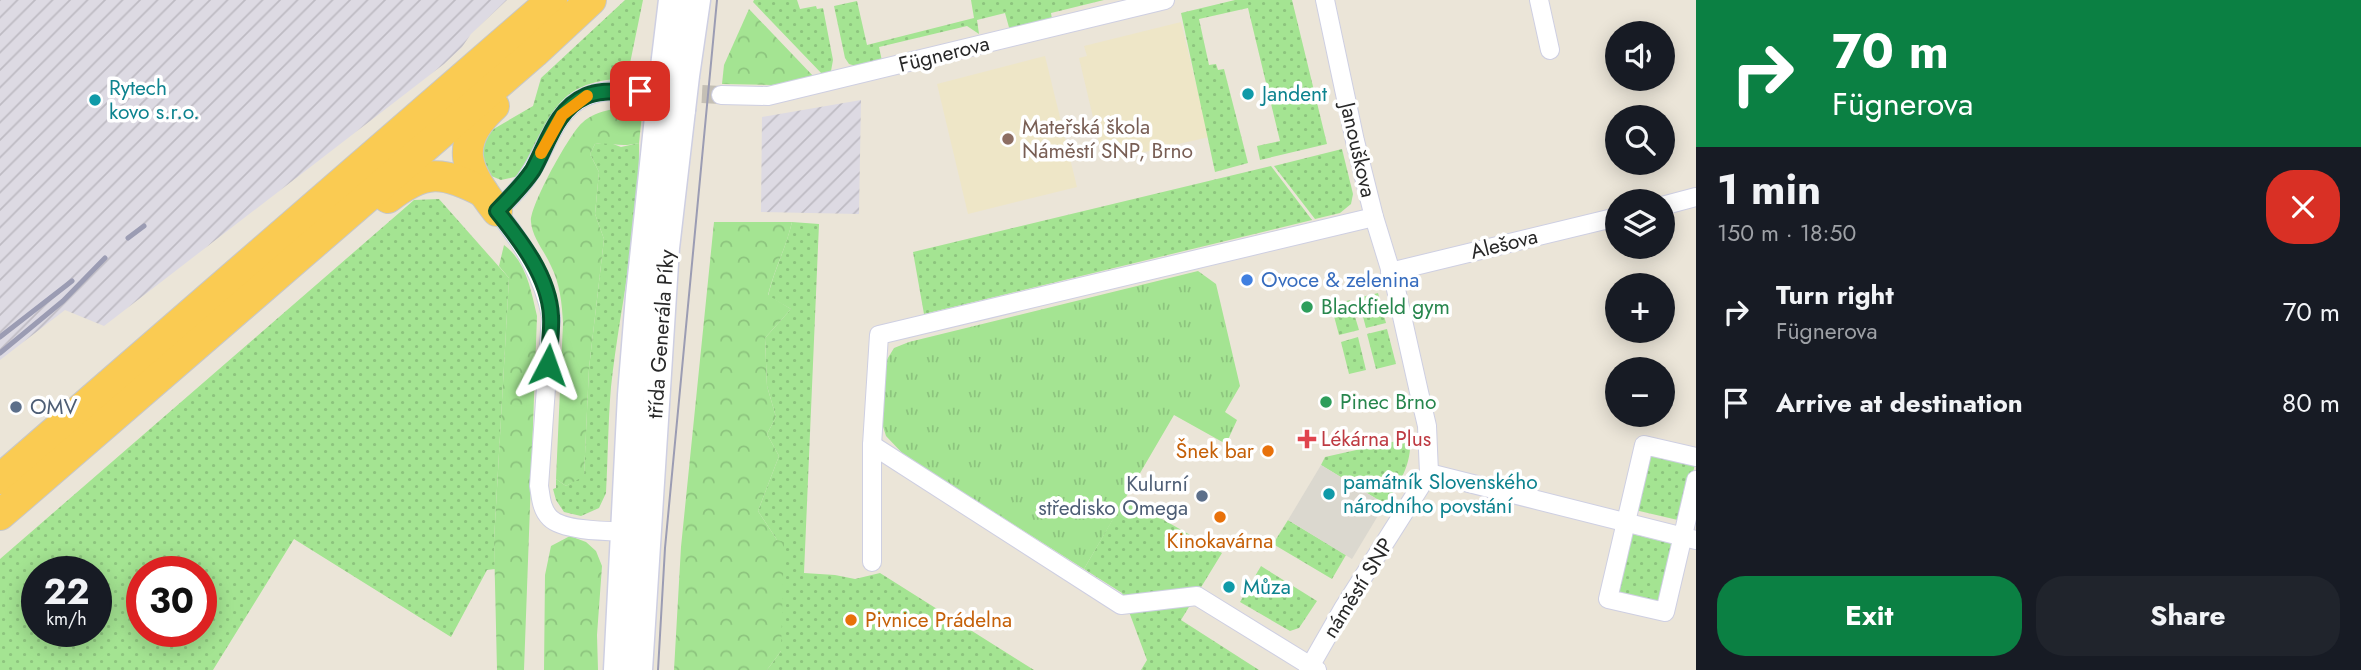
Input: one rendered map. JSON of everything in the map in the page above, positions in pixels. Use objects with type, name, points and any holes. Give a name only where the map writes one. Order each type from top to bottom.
[{"type":"highway","points":[[0,479],[551,0]]},
{"type":"highway","points":[[490,202],[469,165],[468,144],[471,132],[484,115],[542,64],[592,0]]},
{"type":"highway","points":[[0,515],[524,62],[592,0]]},
{"type":"highway","points":[[276,276],[342,237],[390,196],[419,179],[431,175],[445,175],[490,202]]},
{"type":"main road","name":"třída Generála Píky","points":[[617,670],[636,532],[666,248],[676,93],[672,0]]},
{"type":"main road","name":"třída Generála Píky","points":[[676,93],[696,0]]},
{"type":"main road","name":"třída Generála Píky","points":[[636,532],[639,670]]},
{"type":"street","name":"Fügnerova","points":[[721,95],[768,96],[1165,0]]},
{"type":"street","name":"Janouškova","points":[[1325,0],[1374,217]]},
{"type":"street","points":[[1539,0],[1550,50]]},
{"type":"street","points":[[636,532],[559,524],[550,518],[542,505],[539,486],[551,317],[547,292],[538,271],[490,202],[526,180],[557,122],[570,107],[587,96],[598,93],[676,93]]},
{"type":"street","points":[[1675,202],[1696,197]]},
{"type":"street","points":[[872,562],[872,446],[879,335],[1374,217],[1391,272],[1427,426],[1429,473],[1689,538]]},
{"type":"street","name":"Alešova","points":[[1391,272],[1605,220]]},
{"type":"street","points":[[1696,457],[1644,445],[1608,599],[1665,612],[1689,538],[1696,481]]},
{"type":"street","name":"náměstí SNP","points":[[872,446],[1121,605],[1197,596],[1312,669],[1344,607],[1429,473]]},
{"type":"shaded area","points":[[0,0],[507,0],[444,64],[104,326],[65,310],[0,360]]},
{"type":"shaded area","points":[[1181,22],[1209,137],[1111,160],[1109,150],[1101,151],[1079,58],[1087,56],[1084,46]]},
{"type":"shaded area","name":"Mateřská škola Náměstí SNP, Brno","points":[[1045,56],[1077,187],[968,214],[937,84]]},
{"type":"shaded area","points":[[861,100],[859,214],[761,212],[762,117]]},
{"type":"shaded area","points":[[1321,465],[1385,504],[1352,559],[1288,520]]},
{"type":"green space","points":[[625,0],[643,0],[627,78],[581,87],[567,96],[556,107],[519,176],[501,180],[484,173],[477,153],[485,134],[533,106],[541,78]]},
{"type":"green space","points":[[754,0],[797,0],[800,9],[816,6],[817,9],[823,8],[833,60],[831,71],[824,76]]},
{"type":"green space","points":[[971,0],[1104,0],[1051,13],[1052,19],[1010,31],[1005,13],[977,20],[979,34],[967,26],[879,47],[882,61],[859,67],[849,64],[845,58],[834,6],[857,1],[867,45],[974,18]]},
{"type":"green space","points":[[1235,0],[1292,0],[1327,144],[1260,160],[1257,146],[1280,141],[1248,8],[1199,19],[1209,65],[1216,64],[1218,70],[1224,69],[1248,163],[1215,172],[1181,13]]},
{"type":"green space","points":[[749,9],[815,78],[772,85],[722,84],[724,65]]},
{"type":"green space","points":[[643,105],[639,143],[595,144],[590,154],[599,172],[595,214],[604,239],[589,368],[584,476],[566,486],[556,479],[563,323],[561,301],[554,273],[534,233],[532,214],[551,171],[582,123],[595,114]]},
{"type":"green space","points":[[608,142],[621,147],[639,143],[636,205],[611,387],[606,493],[599,508],[581,516],[564,512],[553,489],[556,488],[556,479],[566,486],[584,475],[589,368],[604,239],[595,214],[599,172],[590,154],[595,144]]},
{"type":"green space","points":[[1342,149],[1353,194],[1351,204],[1340,213],[1315,219],[1274,166]]},
{"type":"green space","points":[[1271,166],[1312,220],[924,314],[913,252]]},
{"type":"green space","points":[[439,199],[509,278],[494,541],[495,569],[487,570],[451,637],[294,539],[213,670],[0,670],[0,559],[414,200]]},
{"type":"green space","points":[[714,222],[792,222],[768,295],[791,309],[765,338],[767,386],[776,417],[767,434],[779,456],[758,511],[777,540],[784,542],[781,651],[767,670],[674,670],[681,547]]},
{"type":"green space","points":[[792,222],[819,224],[804,573],[855,579],[880,573],[1034,670],[767,670],[781,651],[777,540],[758,511],[779,456],[767,434],[776,417],[767,386],[765,338],[791,309],[768,296]]},
{"type":"green space","points":[[504,245],[523,268],[537,316],[524,670],[497,670],[494,541],[509,278],[499,266]]},
{"type":"green space","points":[[1198,271],[1216,284],[1240,386],[1225,412],[1237,420],[1226,444],[1174,415],[1084,569],[905,456],[886,436],[880,417],[883,366],[894,348],[909,342]]},
{"type":"green space","points":[[1378,293],[1386,323],[1366,328],[1358,298]]},
{"type":"green space","points":[[1350,300],[1359,330],[1339,335],[1331,305]]},
{"type":"green space","points":[[1387,329],[1396,364],[1376,369],[1367,334]]},
{"type":"green space","points":[[1358,337],[1366,370],[1349,374],[1341,342]]},
{"type":"green space","points":[[1410,438],[1407,465],[1385,504],[1321,465],[1325,457]]},
{"type":"green space","points":[[1647,453],[1695,464],[1682,521],[1635,510]]},
{"type":"green space","points":[[1125,498],[1222,553],[1181,620],[1259,670],[1141,670],[1147,660],[1122,593],[1084,569]]},
{"type":"green space","points":[[1288,520],[1346,555],[1332,579],[1273,544]]},
{"type":"green space","points":[[1628,533],[1677,545],[1660,605],[1620,596],[1616,586]]},
{"type":"green space","points":[[570,536],[586,542],[596,551],[602,566],[597,635],[598,670],[544,670],[545,575],[551,546]]},
{"type":"green space","points":[[1261,566],[1317,601],[1299,628],[1290,631],[1240,602]]},
{"type":"tunnel","points":[[702,94],[721,95]]},
{"type":"tram line","points":[[658,670],[665,548],[717,0]]},
{"type":"railway","points":[[128,238],[144,226]]},
{"type":"railway","points":[[0,353],[63,301],[105,258]]},
{"type":"railway","points":[[0,337],[72,281]]},
{"type":"slow traffic","points":[[541,153],[562,115],[587,96]]},
{"type":"place","name":"Jandent","points":[[1248,94]]},
{"type":"place","name":"Rytech kovo s.r.o.","points":[[95,100]]},
{"type":"place","name":"Mateřská škola Náměstí SNP, Brno","points":[[1008,139]]},
{"type":"place","name":"Ovoce & zelenina","points":[[1247,280]]},
{"type":"place","name":"Blackfield gym","points":[[1307,307]]},
{"type":"place","name":"Pinec Brno","points":[[1326,402]]},
{"type":"place","name":"OMV","points":[[16,407]]},
{"type":"place","name":"Lékárna Plus","points":[[1307,439]]},
{"type":"place","name":"Šnek bar","points":[[1268,451]]},
{"type":"place","name":"památník Slovenského národního povstání","points":[[1329,494]]},
{"type":"place","name":"Kulurní středisko Omega","points":[[1202,496]]},
{"type":"place","name":"Kinokavárna","points":[[1220,517]]},
{"type":"place","name":"Můza","points":[[1229,587]]},
{"type":"place","name":"Pivnice Prádelna","points":[[851,620]]},
{"type":"route","points":[[548,365],[551,317],[547,292],[538,271],[497,211],[526,180],[557,122],[570,107],[579,100],[598,93],[640,91]]}]
